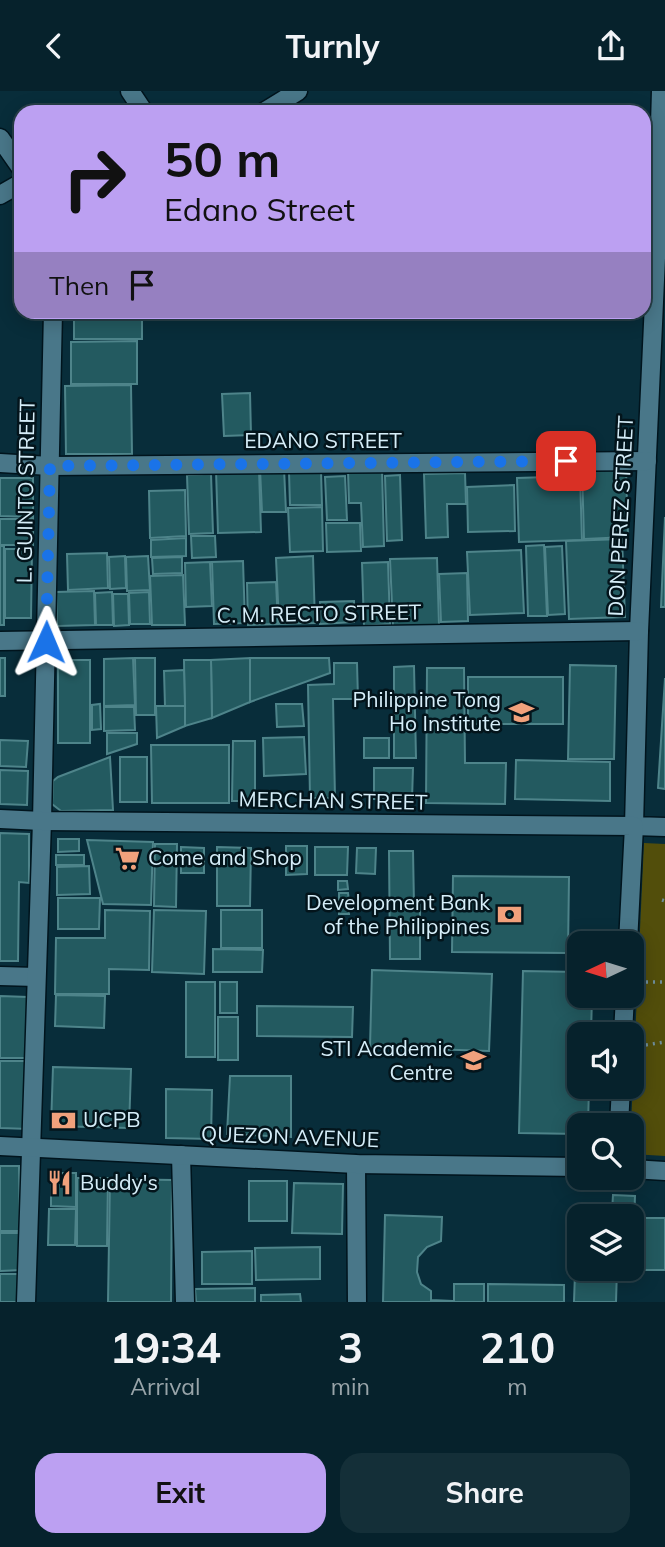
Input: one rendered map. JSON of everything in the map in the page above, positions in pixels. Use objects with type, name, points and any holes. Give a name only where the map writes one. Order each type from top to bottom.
[{"type":"street","points":[[275,105],[298,91]]},
{"type":"street","name":"DON PEREZ STREET","points":[[629,931],[647,461],[658,361],[661,91]]},
{"type":"street","points":[[0,138],[14,158]]},
{"type":"street","name":"L. GUINTO STREET","points":[[26,1302],[42,821],[53,319]]},
{"type":"street","name":"EDANO STREET","points":[[0,463],[50,466],[647,461]]},
{"type":"street","name":"C. M. RECTO STREET","points":[[0,642],[639,631]]},
{"type":"street","name":"MERCHAN STREET","points":[[0,818],[42,821],[665,827]]},
{"type":"street","points":[[0,975],[36,977]]},
{"type":"street","name":"QUEZON AVENUE","points":[[0,1146],[356,1164],[567,1167]]},
{"type":"street","points":[[181,1155],[185,1302]]},
{"type":"street","points":[[356,1164],[357,1302]]},
{"type":"street","points":[[644,1170],[665,1171]]},
{"type":"path","points":[[644,986],[665,982]]},
{"type":"path","points":[[644,1041],[665,1042]]},
{"type":"shaded area","points":[[644,843],[665,844],[665,1156],[644,1155],[644,1113],[632,1113],[632,1099],[644,1099],[644,1022],[636,1022],[636,1008],[644,1008],[644,931],[640,931]]},
{"type":"building","points":[[74,319],[142,319],[142,339],[74,339]]},
{"type":"building","points":[[137,341],[137,384],[71,384],[71,342]]},
{"type":"building","points":[[131,385],[132,454],[66,454],[65,386]]},
{"type":"building","points":[[250,393],[251,435],[224,436],[222,394]]},
{"type":"building","points":[[284,468],[286,512],[262,512],[260,469]]},
{"type":"building","points":[[626,468],[628,537],[584,539],[582,469]]},
{"type":"building","points":[[259,469],[261,532],[218,533],[216,470]]},
{"type":"building","points":[[382,470],[384,546],[363,547],[361,503],[349,503],[348,471]]},
{"type":"building","points":[[321,471],[322,505],[290,505],[289,472]]},
{"type":"building","points":[[465,473],[466,504],[447,504],[448,537],[426,538],[424,474]]},
{"type":"building","points":[[211,474],[213,533],[189,534],[187,475]]},
{"type":"building","points":[[400,475],[402,540],[387,541],[385,476]]},
{"type":"building","points":[[345,476],[347,520],[327,520],[325,477]]},
{"type":"building","points":[[580,476],[582,540],[519,542],[517,478]]},
{"type":"building","points":[[0,478],[33,478],[33,517],[0,516]]},
{"type":"building","points":[[514,485],[515,531],[468,532],[467,487]]},
{"type":"building","points":[[185,490],[186,536],[150,538],[149,491]]},
{"type":"building","points":[[322,507],[323,551],[290,552],[288,508]]},
{"type":"building","points":[[665,517],[665,607],[661,607]]},
{"type":"building","points":[[0,519],[33,519],[33,545],[0,545]]},
{"type":"building","points":[[326,523],[360,523],[361,551],[327,552]]},
{"type":"building","points":[[191,536],[215,536],[216,557],[192,558]]},
{"type":"building","points":[[186,538],[186,556],[151,557],[151,540]]},
{"type":"building","points":[[622,539],[625,617],[569,619],[566,541]]},
{"type":"building","points":[[544,545],[547,616],[528,616],[526,546]]},
{"type":"building","points":[[0,546],[4,546],[4,625],[0,625]]},
{"type":"building","points":[[562,546],[565,614],[548,615],[545,547]]},
{"type":"building","points":[[5,549],[32,549],[31,618],[5,618]]},
{"type":"building","points":[[521,550],[524,613],[470,615],[467,552]]},
{"type":"building","points":[[107,553],[108,588],[68,590],[67,554]]},
{"type":"building","points":[[125,556],[126,588],[110,589],[109,557]]},
{"type":"building","points":[[148,556],[150,590],[127,591],[126,557]]},
{"type":"building","points":[[313,556],[315,623],[279,624],[276,558]]},
{"type":"building","points":[[182,557],[182,573],[153,574],[152,558]]},
{"type":"building","points":[[437,558],[439,625],[393,627],[390,559]]},
{"type":"building","points":[[243,561],[245,623],[214,624],[212,562]]},
{"type":"building","points":[[210,562],[212,606],[186,607],[185,563]]},
{"type":"building","points":[[388,562],[390,624],[364,626],[362,563]]},
{"type":"building","points":[[467,573],[468,621],[441,622],[439,574]]},
{"type":"building","points":[[183,575],[185,625],[152,625],[150,576]]},
{"type":"building","points":[[276,582],[278,624],[248,625],[247,583]]},
{"type":"building","points":[[94,591],[95,625],[57,626],[56,592]]},
{"type":"building","points":[[112,592],[113,625],[96,625],[95,593]]},
{"type":"building","points":[[149,592],[150,624],[130,624],[129,593]]},
{"type":"building","points":[[113,594],[128,594],[129,625],[114,626]]},
{"type":"building","points":[[354,601],[354,622],[320,624],[320,602]]},
{"type":"building","points":[[0,658],[5,658],[5,696],[0,696]]},
{"type":"building","points":[[133,658],[135,705],[104,706],[104,659]]},
{"type":"building","points":[[135,658],[155,658],[155,715],[136,715]]},
{"type":"building","points":[[250,658],[329,658],[330,673],[250,702]]},
{"type":"building","points":[[250,658],[250,702],[212,718],[211,660]]},
{"type":"building","points":[[58,660],[90,660],[90,743],[58,743]]},
{"type":"building","points":[[184,660],[211,660],[212,718],[185,726]]},
{"type":"building","points":[[334,663],[357,663],[358,699],[333,699],[335,798],[310,798],[308,685],[334,684]]},
{"type":"building","points":[[570,665],[616,666],[614,759],[568,759]]},
{"type":"building","points":[[414,666],[416,758],[394,758],[394,667]]},
{"type":"building","points":[[427,668],[464,668],[465,763],[506,763],[505,804],[426,803]]},
{"type":"building","points":[[184,670],[185,706],[165,706],[164,671]]},
{"type":"building","points":[[468,677],[563,677],[563,724],[468,724]]},
{"type":"building","points":[[665,678],[665,789],[658,788]]},
{"type":"building","points":[[100,704],[101,729],[92,730],[92,705]]},
{"type":"building","points":[[276,704],[302,704],[304,726],[277,727]]},
{"type":"building","points":[[156,706],[185,706],[185,726],[157,738]]},
{"type":"building","points":[[104,707],[134,707],[135,730],[104,731]]},
{"type":"building","points":[[107,733],[137,733],[137,744],[107,754]]},
{"type":"building","points":[[304,737],[306,774],[264,776],[263,738]]},
{"type":"building","points":[[364,738],[389,738],[389,758],[364,758]]},
{"type":"building","points":[[0,740],[28,741],[26,767],[0,766]]},
{"type":"building","points":[[233,741],[255,741],[255,801],[232,801]]},
{"type":"building","points":[[151,745],[229,745],[229,803],[152,803]]},
{"type":"building","points":[[110,757],[113,810],[61,811],[52,804],[53,781]]},
{"type":"building","points":[[120,757],[147,757],[147,802],[120,802]]},
{"type":"building","points":[[516,760],[610,762],[610,801],[515,799]]},
{"type":"building","points":[[374,768],[413,768],[412,800],[374,799]]},
{"type":"building","points":[[0,770],[28,771],[27,805],[0,804]]},
{"type":"building","points":[[0,833],[29,834],[29,883],[19,882],[18,961],[0,961]]},
{"type":"building","points":[[58,839],[79,839],[79,851],[58,852]]},
{"type":"building","points":[[87,840],[153,842],[151,905],[103,904]]},
{"type":"building","points":[[155,844],[177,844],[176,907],[154,906]]},
{"type":"building","points":[[286,846],[307,846],[307,874],[286,875]]},
{"type":"building","points":[[181,847],[204,848],[204,873],[181,873]]},
{"type":"building","points":[[217,847],[251,848],[250,906],[217,906]]},
{"type":"building","points":[[315,847],[348,847],[347,875],[315,875]]},
{"type":"building","points":[[357,848],[376,848],[375,874],[356,873]]},
{"type":"building","points":[[389,851],[413,851],[414,905],[420,905],[420,959],[390,959]]},
{"type":"building","points":[[56,855],[84,855],[84,865],[56,865]]},
{"type":"building","points":[[89,866],[90,894],[57,895],[57,867]]},
{"type":"building","name":"Development Bank of the Philippines","points":[[453,876],[569,877],[567,953],[452,952]]},
{"type":"building","points":[[338,881],[347,881],[348,889],[338,890]]},
{"type":"building","points":[[339,893],[348,893],[349,902],[339,902]]},
{"type":"building","points":[[58,898],[100,898],[99,929],[58,929]]},
{"type":"building","points":[[339,905],[348,905],[349,914],[339,914]]},
{"type":"building","points":[[105,910],[150,911],[149,970],[109,969],[109,994],[55,994],[56,938],[105,938]]},
{"type":"building","points":[[154,910],[206,911],[204,974],[152,972]]},
{"type":"building","points":[[221,910],[262,910],[262,948],[221,948]]},
{"type":"building","points":[[213,949],[263,950],[262,972],[213,972]]},
{"type":"building","points":[[372,970],[492,974],[489,1051],[370,1047]]},
{"type":"building","points":[[523,971],[567,972],[567,1008],[592,1008],[591,1022],[567,1022],[567,1099],[589,1099],[588,1113],[567,1113],[567,1134],[519,1133]]},
{"type":"building","points":[[186,982],[215,982],[215,1057],[186,1057]]},
{"type":"building","points":[[220,982],[237,982],[237,1013],[220,1013]]},
{"type":"building","points":[[56,995],[105,996],[104,1028],[55,1026]]},
{"type":"building","points":[[0,996],[28,997],[26,1058],[0,1058]]},
{"type":"building","points":[[257,1006],[353,1007],[352,1037],[257,1036]]},
{"type":"building","points":[[218,1017],[238,1017],[238,1060],[218,1060]]},
{"type":"building","points":[[0,1061],[30,1061],[29,1129],[0,1128]]},
{"type":"building","points":[[53,1067],[131,1069],[129,1128],[51,1126]]},
{"type":"building","points":[[230,1076],[291,1076],[291,1137],[227,1134]]},
{"type":"building","points":[[166,1089],[212,1090],[211,1139],[166,1138]]},
{"type":"building","points":[[0,1166],[19,1166],[20,1231],[0,1231]]},
{"type":"building","points":[[51,1173],[76,1173],[76,1207],[51,1206]]},
{"type":"building","points":[[77,1178],[108,1178],[107,1246],[77,1246]]},
{"type":"building","points":[[110,1179],[172,1180],[171,1302],[108,1302]]},
{"type":"building","points":[[249,1181],[287,1181],[287,1221],[249,1221]]},
{"type":"building","points":[[294,1183],[343,1184],[342,1234],[292,1233]]},
{"type":"building","points":[[613,1195],[635,1196],[635,1204],[612,1204]]},
{"type":"building","points":[[49,1209],[76,1209],[75,1245],[48,1245]]},
{"type":"building","points":[[385,1215],[442,1217],[441,1241],[427,1247],[418,1257],[417,1272],[421,1284],[431,1291],[431,1300],[452,1302],[383,1302]]},
{"type":"building","points":[[644,1218],[665,1218],[665,1270],[644,1270]]},
{"type":"building","points":[[0,1233],[21,1233],[22,1270],[0,1271]]},
{"type":"building","points":[[320,1247],[320,1279],[256,1280],[255,1248]]},
{"type":"building","points":[[252,1251],[252,1284],[202,1284],[202,1252]]},
{"type":"building","points":[[0,1274],[18,1274],[18,1302],[0,1302]]},
{"type":"building","points":[[575,1281],[617,1281],[616,1302],[574,1302]]},
{"type":"building","points":[[454,1284],[484,1284],[484,1302],[454,1302]]},
{"type":"building","points":[[488,1284],[564,1285],[564,1302],[488,1302]]},
{"type":"building","points":[[255,1288],[255,1302],[196,1302],[195,1289]]},
{"type":"building","points":[[300,1294],[301,1302],[261,1302],[261,1295]]},
{"type":"place","name":"Philippine Tong Ho Institute","points":[[521,712]]},
{"type":"place","name":"Come and Shop","points":[[128,858]]},
{"type":"place","name":"Development Bank of the Philippines","points":[[510,915]]},
{"type":"place","name":"STI Academic Centre","points":[[473,1061]]},
{"type":"place","name":"UCPB","points":[[63,1120]]},
{"type":"place","name":"Buddy's","points":[[60,1183]]},
{"type":"route","points":[[46,642],[50,466],[566,461]]}]
